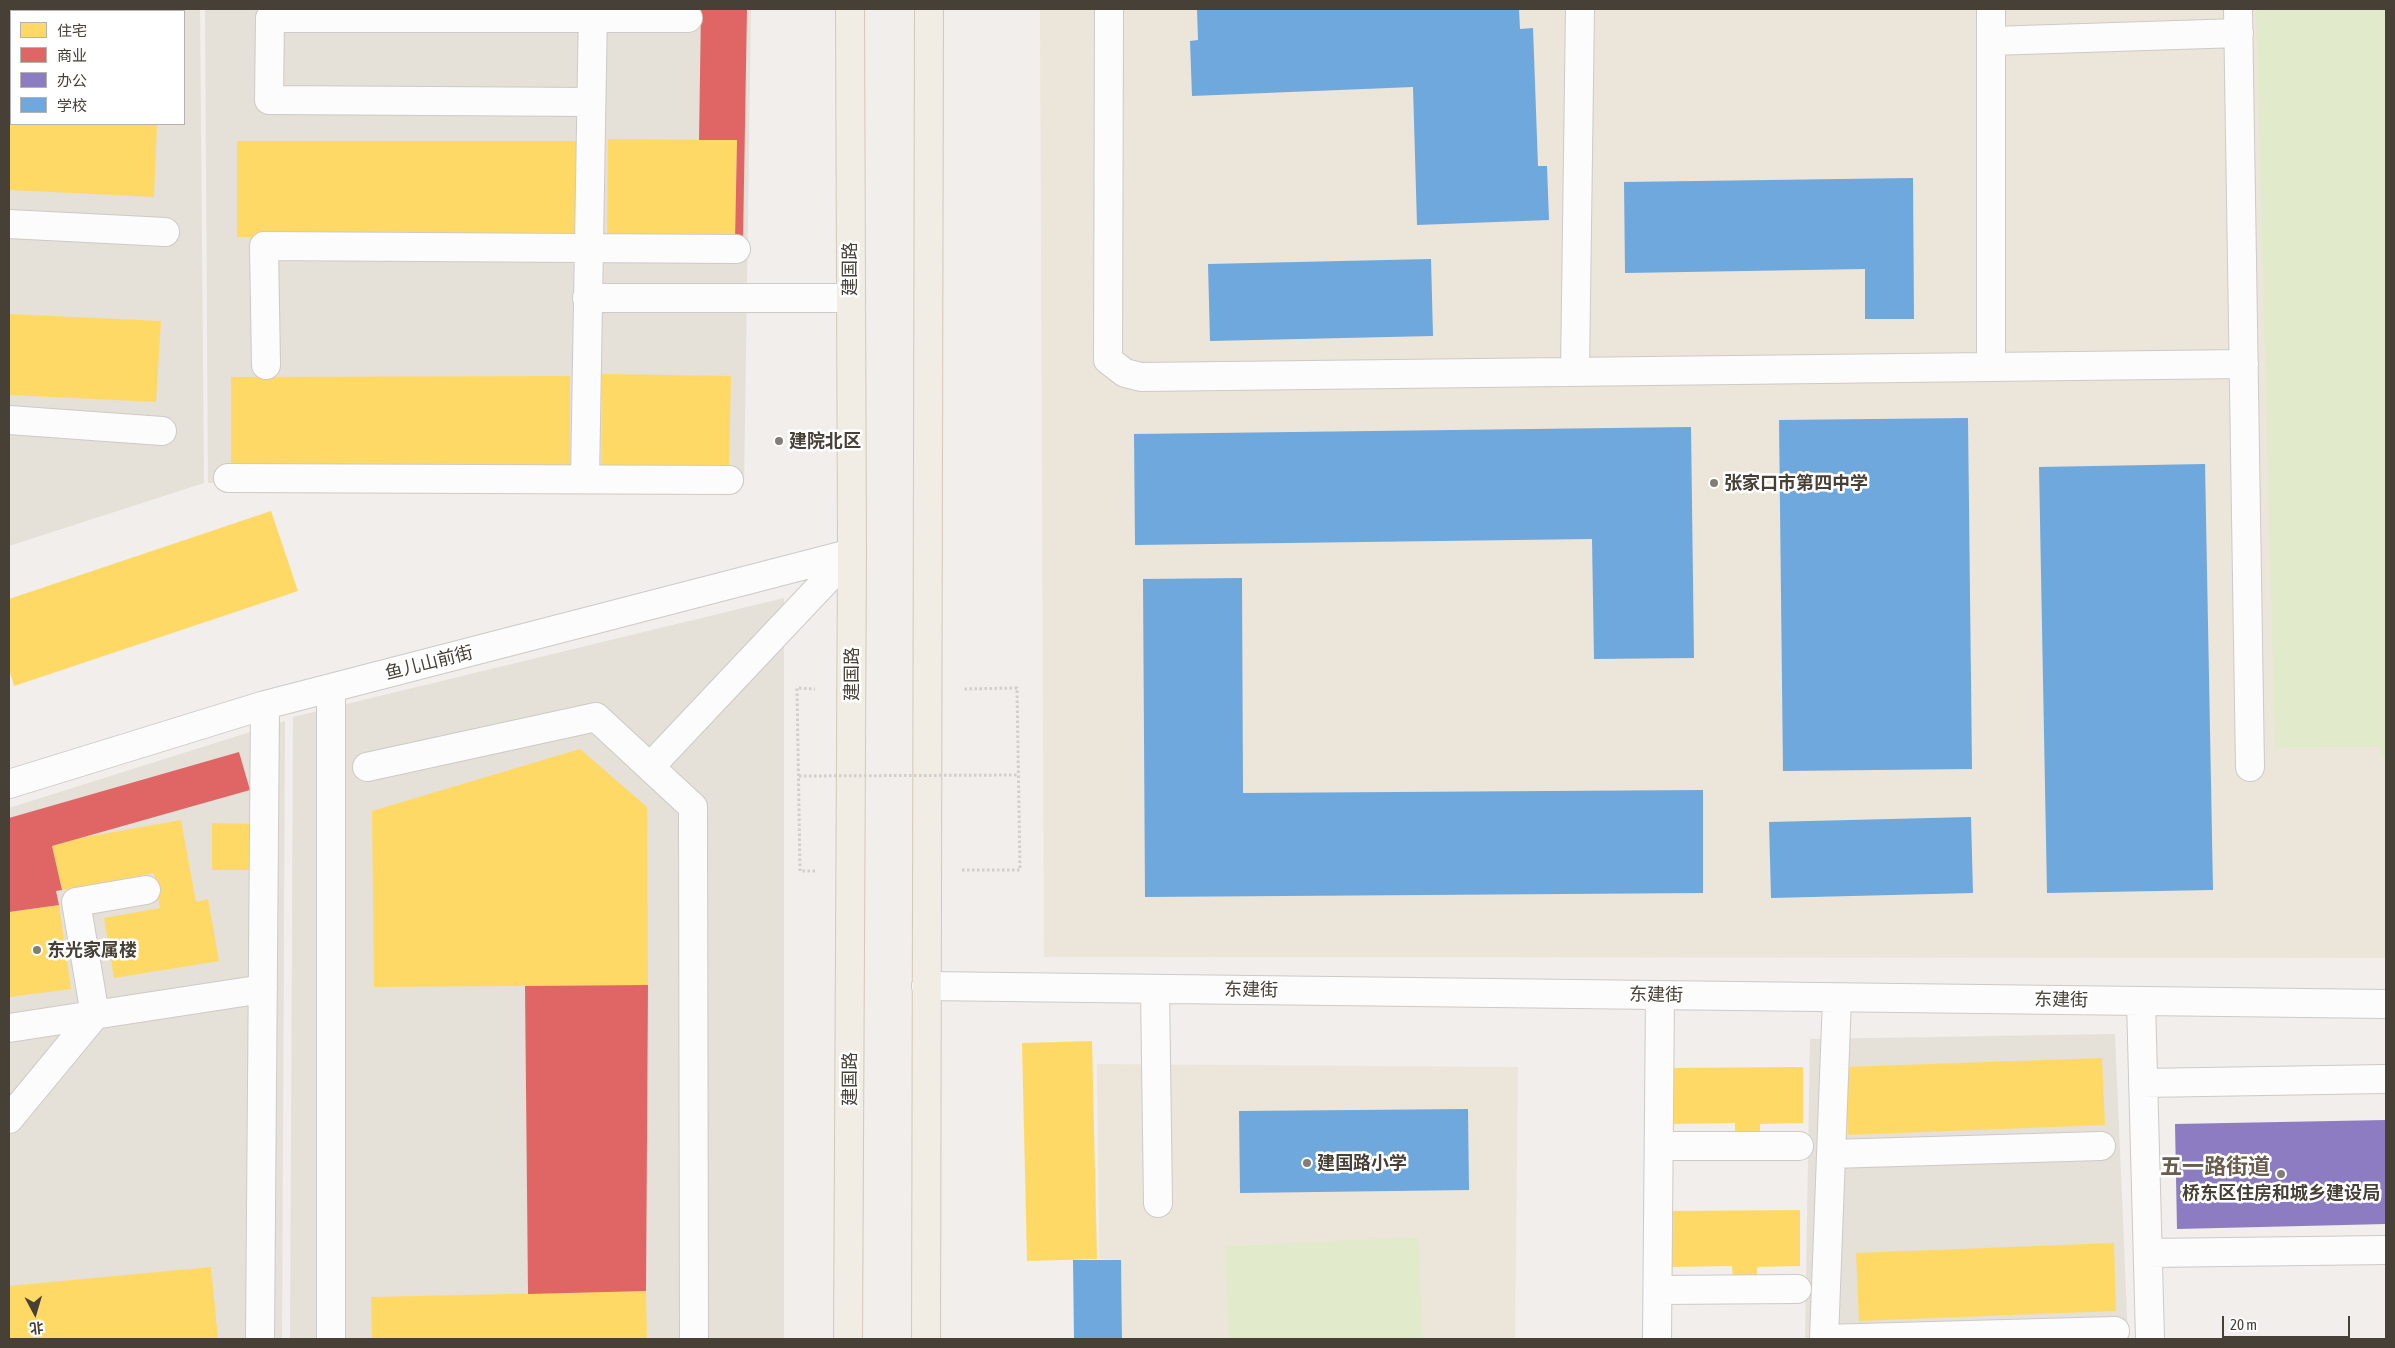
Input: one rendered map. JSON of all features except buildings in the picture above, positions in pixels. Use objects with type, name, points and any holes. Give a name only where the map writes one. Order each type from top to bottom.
[{"type":"main road","name":"建国路","points":[[848,1339],[852,553],[850,9]]},
{"type":"main road","points":[[926,1339],[929,9]]},
{"type":"street","points":[[1109,9],[1108,360],[1125,373],[1141,377],[2244,364]]},
{"type":"street","points":[[1575,372],[1580,9]]},
{"type":"street","points":[[1991,9],[1991,367]]},
{"type":"street","points":[[591,102],[269,100],[270,18],[593,13],[688,18]]},
{"type":"street","points":[[585,479],[593,13]]},
{"type":"street","points":[[1991,41],[2238,21],[2250,767]]},
{"type":"street","points":[[9,224],[165,232]]},
{"type":"street","points":[[266,365],[264,246],[736,250]]},
{"type":"street","points":[[587,298],[850,298]]},
{"type":"street","points":[[9,420],[162,431]]},
{"type":"street","points":[[228,478],[729,480]]},
{"type":"street","points":[[650,767],[852,553]]},
{"type":"street","name":"鱼儿山前街","points":[[9,784],[265,705],[852,553]]},
{"type":"street","points":[[331,688],[331,1339]]},
{"type":"street","points":[[260,1339],[265,705]]},
{"type":"street","points":[[367,767],[596,717],[693,807],[694,1339]]},
{"type":"street","points":[[9,1119],[95,1015],[76,902],[146,890]]},
{"type":"street","name":"东建街","points":[[926,986],[2386,1004]]},
{"type":"street","points":[[9,1028],[263,989]]},
{"type":"street","points":[[1155,989],[1158,1203]]},
{"type":"street","points":[[1657,1339],[1660,996]]},
{"type":"street","points":[[1837,998],[1824,1339],[2115,1331]]},
{"type":"street","points":[[2141,1001],[2150,1339]]},
{"type":"street","points":[[2143,1083],[2386,1079]]},
{"type":"street","points":[[1659,1146],[1799,1146]]},
{"type":"street","points":[[1831,1154],[2101,1146]]},
{"type":"street","points":[[2148,1253],[2386,1250]]},
{"type":"street","points":[[1658,1290],[1798,1289]]},
{"type":"path","points":[[797,688],[800,871]]},
{"type":"path","points":[[926,870],[1020,870],[1017,688],[927,689]]},
{"type":"path","points":[[799,776],[1019,774]]},
{"type":"shaded area","points":[[9,9],[200,9],[204,483],[9,546]]},
{"type":"shaded area","points":[[205,9],[751,9],[744,485],[208,483]]},
{"type":"shaded area","name":"张家口市第四中学","points":[[1040,9],[2386,9],[2386,958],[1044,957]]},
{"type":"shaded area","points":[[784,598],[784,1339],[290,1339],[293,717]]},
{"type":"shaded area","points":[[285,721],[282,1339],[9,1339],[9,808]]},
{"type":"shaded area","points":[[2115,1034],[2128,1339],[1805,1339],[1810,1039]]},
{"type":"shaded area","name":"建国路小学","points":[[1097,1064],[1518,1067],[1515,1339],[1122,1339],[1121,1260],[1099,1259]]},
{"type":"green space","points":[[2256,9],[2386,9],[2386,762],[2378,747],[2275,748]]},
{"type":"green space","points":[[1418,1237],[1423,1339],[1229,1339],[1225,1246]]},
{"type":"place","name":"建院北区","points":[[779,441]]},
{"type":"place","name":"张家口市第四中学","points":[[1714,483]]},
{"type":"place","name":"东光家属楼","points":[[37,950]]},
{"type":"place","name":"建国路小学","points":[[1307,1163]]},
{"type":"place","name":"桥东区住房和城乡建设局","points":[[2281,1174]]},
{"type":"district","name":"五一路街道","points":[[2215,1167]]}]
